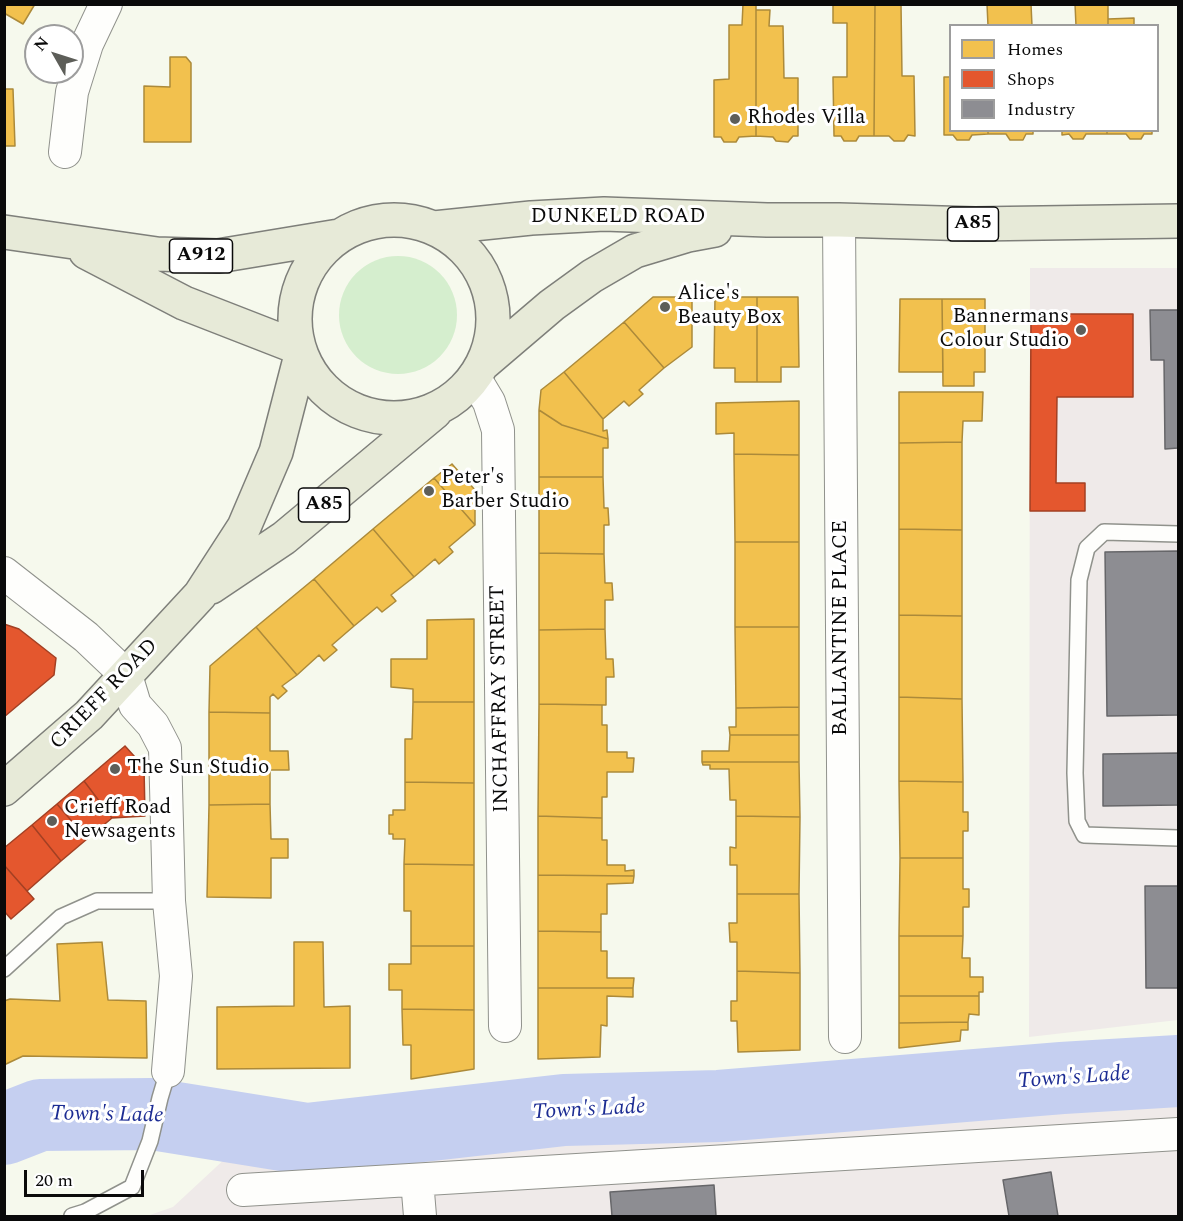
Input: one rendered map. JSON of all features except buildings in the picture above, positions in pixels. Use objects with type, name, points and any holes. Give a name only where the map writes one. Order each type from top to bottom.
[{"type":"main road","name":"DUNKELD ROAD","points":[[434,228],[531,218],[604,214],[975,224],[1179,221]]},
{"type":"main road","name":"A912","points":[[397,219],[417,222],[451,237],[464,248],[482,271],[493,306],[494,325],[490,343],[479,370],[464,389],[442,406],[424,414],[403,418],[367,415],[341,403],[317,381],[299,351],[295,316],[298,292],[303,277],[320,253],[339,236],[354,228],[381,221],[397,219]]},
{"type":"main road","name":"DUNKELD ROAD","points":[[479,370],[552,305],[592,276],[635,251],[688,235],[767,220]]},
{"type":"main road","name":"A912","points":[[4,232],[157,254],[218,256],[339,236]]},
{"type":"main road","name":"A912","points":[[63,240],[184,303],[299,351]]},
{"type":"main road","name":"CRIEFF ROAD","points":[[4,789],[89,715],[200,595],[244,527],[276,452],[299,351]]},
{"type":"main road","name":"CRIEFF ROAD","points":[[200,595],[284,538],[442,406]]},
{"type":"street","points":[[65,152],[72,92],[87,44],[106,4]]},
{"type":"street","name":"BALLANTINE PLACE","points":[[839,220],[845,1037]]},
{"type":"street","name":"INCHAFFRAY STREET","points":[[479,370],[498,429],[505,1026]]},
{"type":"street","points":[[4,573],[86,637],[126,675],[135,705],[153,725],[165,748],[169,901],[176,976],[164,1084]]},
{"type":"street","points":[[243,1190],[1179,1134]]},
{"type":"street","points":[[417,1180],[420,1216]]},
{"type":"lane","points":[[1179,534],[1104,532],[1087,548],[1079,580],[1075,773],[1077,821],[1084,835],[1179,838]]},
{"type":"lane","points":[[4,969],[61,917],[97,901],[169,901]]},
{"type":"lane","points":[[72,1216],[132,1187],[150,1141],[164,1084]]},
{"type":"shaded area","points":[[1030,268],[1178,268],[1178,1020],[1029,1037]]},
{"type":"shaded area","points":[[1178,1096],[1178,1216],[147,1216],[173,1207],[243,1142]]},
{"type":"green space","points":[[398,256],[420,261],[440,273],[452,293],[457,315],[452,337],[440,357],[420,369],[398,374],[376,369],[356,357],[344,337],[339,315],[344,293],[356,273],[376,261]]},
{"type":"waterway","name":"Town's Lade","points":[[4,1129],[40,1115],[152,1114],[307,1139],[564,1110],[719,1106],[1062,1078],[1178,1071]]},
{"type":"place","name":"Rhodes Villa","points":[[735,119]]},
{"type":"place","name":"Alice's Beauty Box","points":[[665,307]]},
{"type":"place","name":"Bannermans Colour Studio","points":[[1081,330]]},
{"type":"place","name":"Peter's Barber Studio","points":[[429,491]]},
{"type":"place","name":"The Sun Studio","points":[[115,769]]},
{"type":"place","name":"Crieff Road Newsagents","points":[[52,821]]}]
